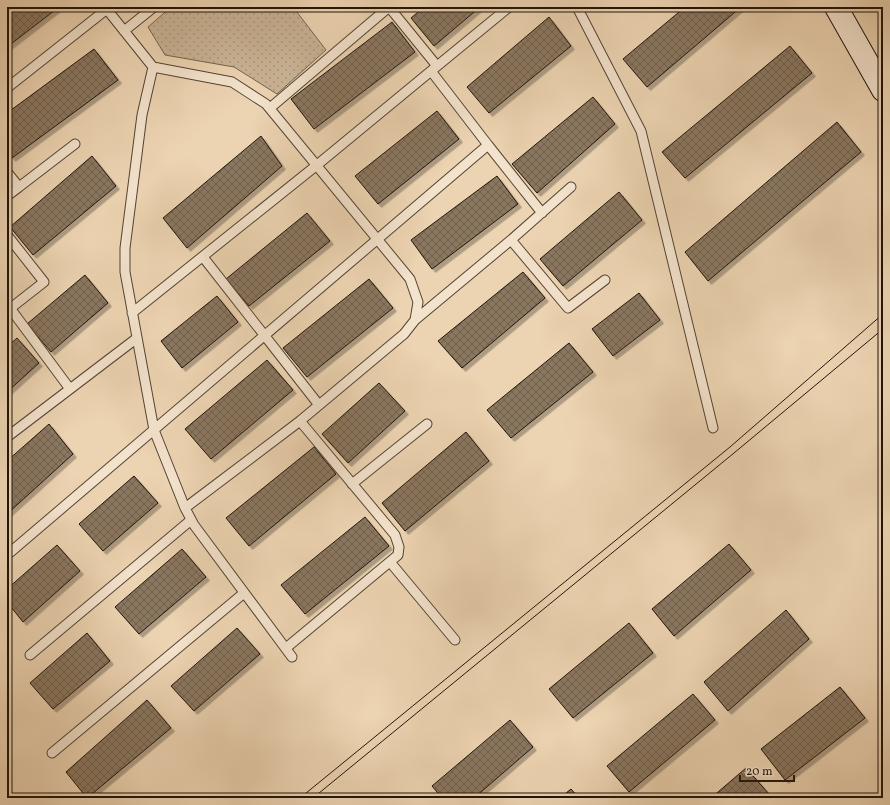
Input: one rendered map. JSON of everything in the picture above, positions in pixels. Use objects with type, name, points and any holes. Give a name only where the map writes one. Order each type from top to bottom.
[{"type":"street","points":[[836,7],[883,90]]},
{"type":"lane","points":[[124,31],[154,7]]},
{"type":"lane","points":[[270,108],[389,7],[488,145],[542,213]]},
{"type":"lane","points":[[132,313],[317,165],[509,7]]},
{"type":"lane","points":[[578,7],[641,131],[713,428]]},
{"type":"lane","points":[[7,88],[106,8],[153,67],[232,82],[270,108],[410,279],[418,302],[416,320]]},
{"type":"lane","points":[[153,67],[142,115],[125,248],[125,272],[154,430],[185,508],[194,525],[292,657]]},
{"type":"lane","points":[[7,196],[74,144]]},
{"type":"lane","points":[[7,555],[488,145]]},
{"type":"lane","points":[[7,172],[19,187]]},
{"type":"lane","points":[[185,508],[300,421],[404,334],[416,320],[571,187]]},
{"type":"lane","points":[[7,235],[44,282],[8,309],[70,389]]},
{"type":"lane","points":[[511,240],[568,308],[604,280]]},
{"type":"lane","points":[[203,257],[319,405]]},
{"type":"lane","points":[[7,437],[137,338]]},
{"type":"lane","points":[[286,648],[398,555],[399,547],[395,535],[300,421]]},
{"type":"lane","points":[[352,484],[427,424]]},
{"type":"lane","points":[[30,655],[191,520]]},
{"type":"lane","points":[[390,562],[455,640]]},
{"type":"lane","points":[[52,753],[244,592]]},
{"type":"shaded area","points":[[171,7],[293,7],[326,50],[277,94],[234,67],[165,55],[148,27]]},
{"type":"building","points":[[7,7],[59,7],[7,47]]},
{"type":"building","points":[[424,7],[480,7],[434,46],[411,18]]},
{"type":"building","points":[[685,7],[741,7],[647,87],[623,59]]},
{"type":"building","points":[[549,17],[571,46],[489,113],[467,87]]},
{"type":"building","points":[[392,22],[415,52],[314,129],[291,99]]},
{"type":"building","points":[[790,46],[812,73],[685,178],[662,152]]},
{"type":"building","points":[[94,49],[118,80],[12,158],[7,151],[7,113]]},
{"type":"building","points":[[593,97],[615,124],[537,193],[512,164]]},
{"type":"building","points":[[437,111],[459,139],[378,204],[355,176]]},
{"type":"building","points":[[837,122],[861,152],[708,281],[685,252]]},
{"type":"building","points":[[261,136],[282,166],[187,248],[163,218]]},
{"type":"building","points":[[92,156],[116,186],[33,255],[10,227]]},
{"type":"building","points":[[497,176],[518,204],[432,269],[411,240]]},
{"type":"building","points":[[619,192],[642,220],[563,286],[540,259]]},
{"type":"building","points":[[307,213],[330,241],[249,306],[226,279]]},
{"type":"building","points":[[523,272],[545,298],[462,368],[438,341]]},
{"type":"building","points":[[85,275],[108,303],[51,352],[27,324]]},
{"type":"building","points":[[369,279],[393,308],[307,377],[283,348]]},
{"type":"building","points":[[639,293],[660,320],[613,356],[592,329]]},
{"type":"building","points":[[217,296],[238,322],[182,368],[161,341]]},
{"type":"building","points":[[17,338],[39,363],[7,392],[7,347]]},
{"type":"building","points":[[569,343],[593,372],[511,438],[487,410]]},
{"type":"building","points":[[267,360],[293,390],[211,459],[185,429]]},
{"type":"building","points":[[379,383],[405,411],[348,463],[322,434]]},
{"type":"building","points":[[49,424],[73,454],[7,514],[7,461]]},
{"type":"building","points":[[466,432],[489,461],[405,531],[382,503]]},
{"type":"building","points":[[314,447],[336,474],[249,546],[226,518]]},
{"type":"building","points":[[134,476],[158,503],[103,551],[79,524]]},
{"type":"building","points":[[365,517],[389,546],[305,614],[281,585]]},
{"type":"building","points":[[729,544],[751,570],[674,636],[652,609]]},
{"type":"building","points":[[57,545],[80,571],[23,622],[7,602],[7,589]]},
{"type":"building","points":[[182,549],[206,577],[139,634],[115,607]]},
{"type":"building","points":[[786,610],[809,639],[728,711],[704,682]]},
{"type":"building","points":[[629,623],[653,653],[573,718],[549,689]]},
{"type":"building","points":[[237,628],[260,654],[194,711],[171,686]]},
{"type":"building","points":[[87,633],[110,661],[53,709],[30,683]]},
{"type":"building","points":[[840,687],[865,718],[785,780],[761,749]]},
{"type":"building","points":[[693,694],[715,720],[629,792],[607,766]]},
{"type":"building","points":[[147,700],[171,728],[87,798],[66,772]]},
{"type":"building","points":[[510,720],[533,747],[474,798],[442,798],[432,786]]},
{"type":"building","points":[[746,768],[769,794],[764,798],[711,798]]},
{"type":"building","points":[[571,789],[579,798],[560,798]]},
{"type":"tram line","points":[[300,798],[730,447],[883,314]]},
{"type":"tram line","points":[[313,798],[883,329]]}]
